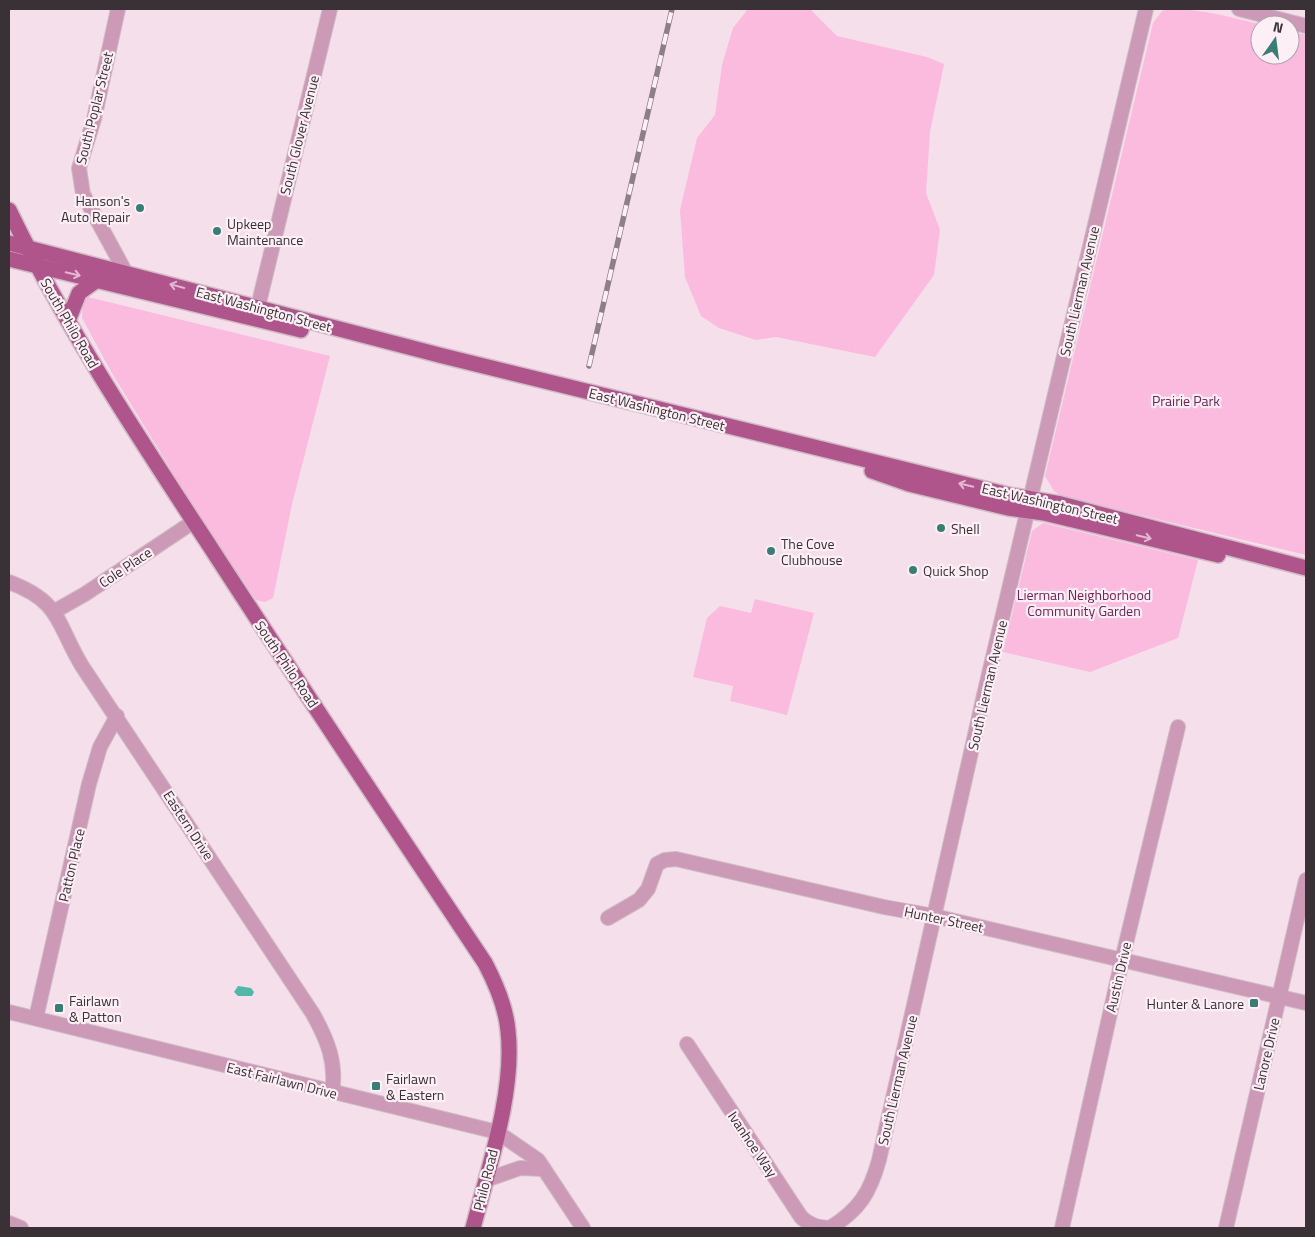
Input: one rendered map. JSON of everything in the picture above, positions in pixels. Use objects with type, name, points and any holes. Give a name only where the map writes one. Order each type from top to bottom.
[{"type":"main road","name":"South Philo Road","points":[[9,210],[37,266],[68,321],[193,522],[485,963],[495,982],[508,1030],[510,1056],[497,1132]]},
{"type":"main road","name":"East Washington Street","points":[[9,243],[28,247],[125,280],[256,314],[442,356],[1030,506],[1044,513],[1306,576]]},
{"type":"main road","name":"East Washington Street","points":[[9,259],[97,280],[125,280]]},
{"type":"main road","points":[[68,321],[79,293],[97,280]]},
{"type":"main road","name":"East Washington Street","points":[[1030,506],[1061,504],[1186,535],[1306,568]]},
{"type":"main road","name":"Philo Road","points":[[473,1228],[497,1132]]},
{"type":"street","name":"South Poplar Street","points":[[118,9],[94,119],[79,168],[83,194],[125,280]]},
{"type":"street","name":"South Glover Avenue","points":[[256,314],[330,9]]},
{"type":"street","name":"South Lierman Avenue","points":[[830,1228],[857,1207],[865,1197],[874,1179],[1146,9]]},
{"type":"street","points":[[1239,9],[1306,26]]},
{"type":"street","name":"Cole Place","points":[[55,612],[193,522]]},
{"type":"street","name":"Eastern Drive","points":[[9,582],[30,590],[42,598],[55,612],[69,644],[313,1014],[331,1054],[334,1070],[332,1092]]},
{"type":"street","name":"Patton Place","points":[[36,1018],[89,784],[100,746],[116,716]]},
{"type":"street","name":"Austin Drive","points":[[1062,1228],[1122,960],[1178,727]]},
{"type":"street","name":"Hunter Street","points":[[608,918],[639,900],[648,888],[657,864],[665,860],[676,859],[884,907],[934,916],[1306,1003]]},
{"type":"street","name":"Lanore Drive","points":[[1226,1228],[1306,880]]},
{"type":"street","name":"East Fairlawn Drive","points":[[9,1012],[497,1132],[527,1151],[544,1170],[583,1228]]},
{"type":"street","name":"Ivanhoe Way","points":[[686,1044],[801,1217],[806,1222],[817,1227],[830,1228]]},
{"type":"street","points":[[486,1180],[520,1168],[544,1170]]},
{"type":"street","points":[[9,1223],[20,1228]]},
{"type":"green space","points":[[748,9],[810,9],[837,36],[927,57],[944,64],[930,132],[926,193],[940,230],[934,275],[875,357],[776,337],[756,340],[719,328],[701,316],[685,277],[680,210],[697,138],[715,115],[722,65],[733,28]]},
{"type":"green space","name":"Prairie Park","points":[[1182,9],[1228,16],[1250,22],[1250,65],[1300,65],[1300,34],[1306,35],[1306,555],[1061,496],[1054,491],[1045,476],[1153,23],[1162,11]]},
{"type":"green space","points":[[88,297],[330,356],[292,504],[273,598],[265,602],[256,600],[189,499],[113,375],[82,318],[83,303]]},
{"type":"green space","name":"Lierman Neighborhood Community Garden","points":[[1043,523],[1198,560],[1178,638],[1090,672],[1003,652],[1032,531]]},
{"type":"green space","points":[[755,599],[814,613],[787,715],[730,701],[733,686],[693,677],[707,618],[720,606],[751,613]]},
{"type":"shaded area","points":[[238,986],[251,988],[254,992],[252,996],[238,996],[234,992]]},
{"type":"railway","points":[[589,366],[672,9]]},
{"type":"place","name":"Hanson's Auto Repair","points":[[140,208]]},
{"type":"place","name":"Upkeep Maintenance","points":[[217,231]]},
{"type":"place","name":"Shell","points":[[941,528]]},
{"type":"place","name":"The Cove Clubhouse","points":[[771,551]]},
{"type":"place","name":"Quick Shop","points":[[913,570]]},
{"type":"place","name":"Hunter & Lanore","points":[[1254,1003]]},
{"type":"place","name":"Fairlawn & Patton","points":[[59,1008]]},
{"type":"place","name":"Fairlawn & Eastern","points":[[376,1086]]}]
